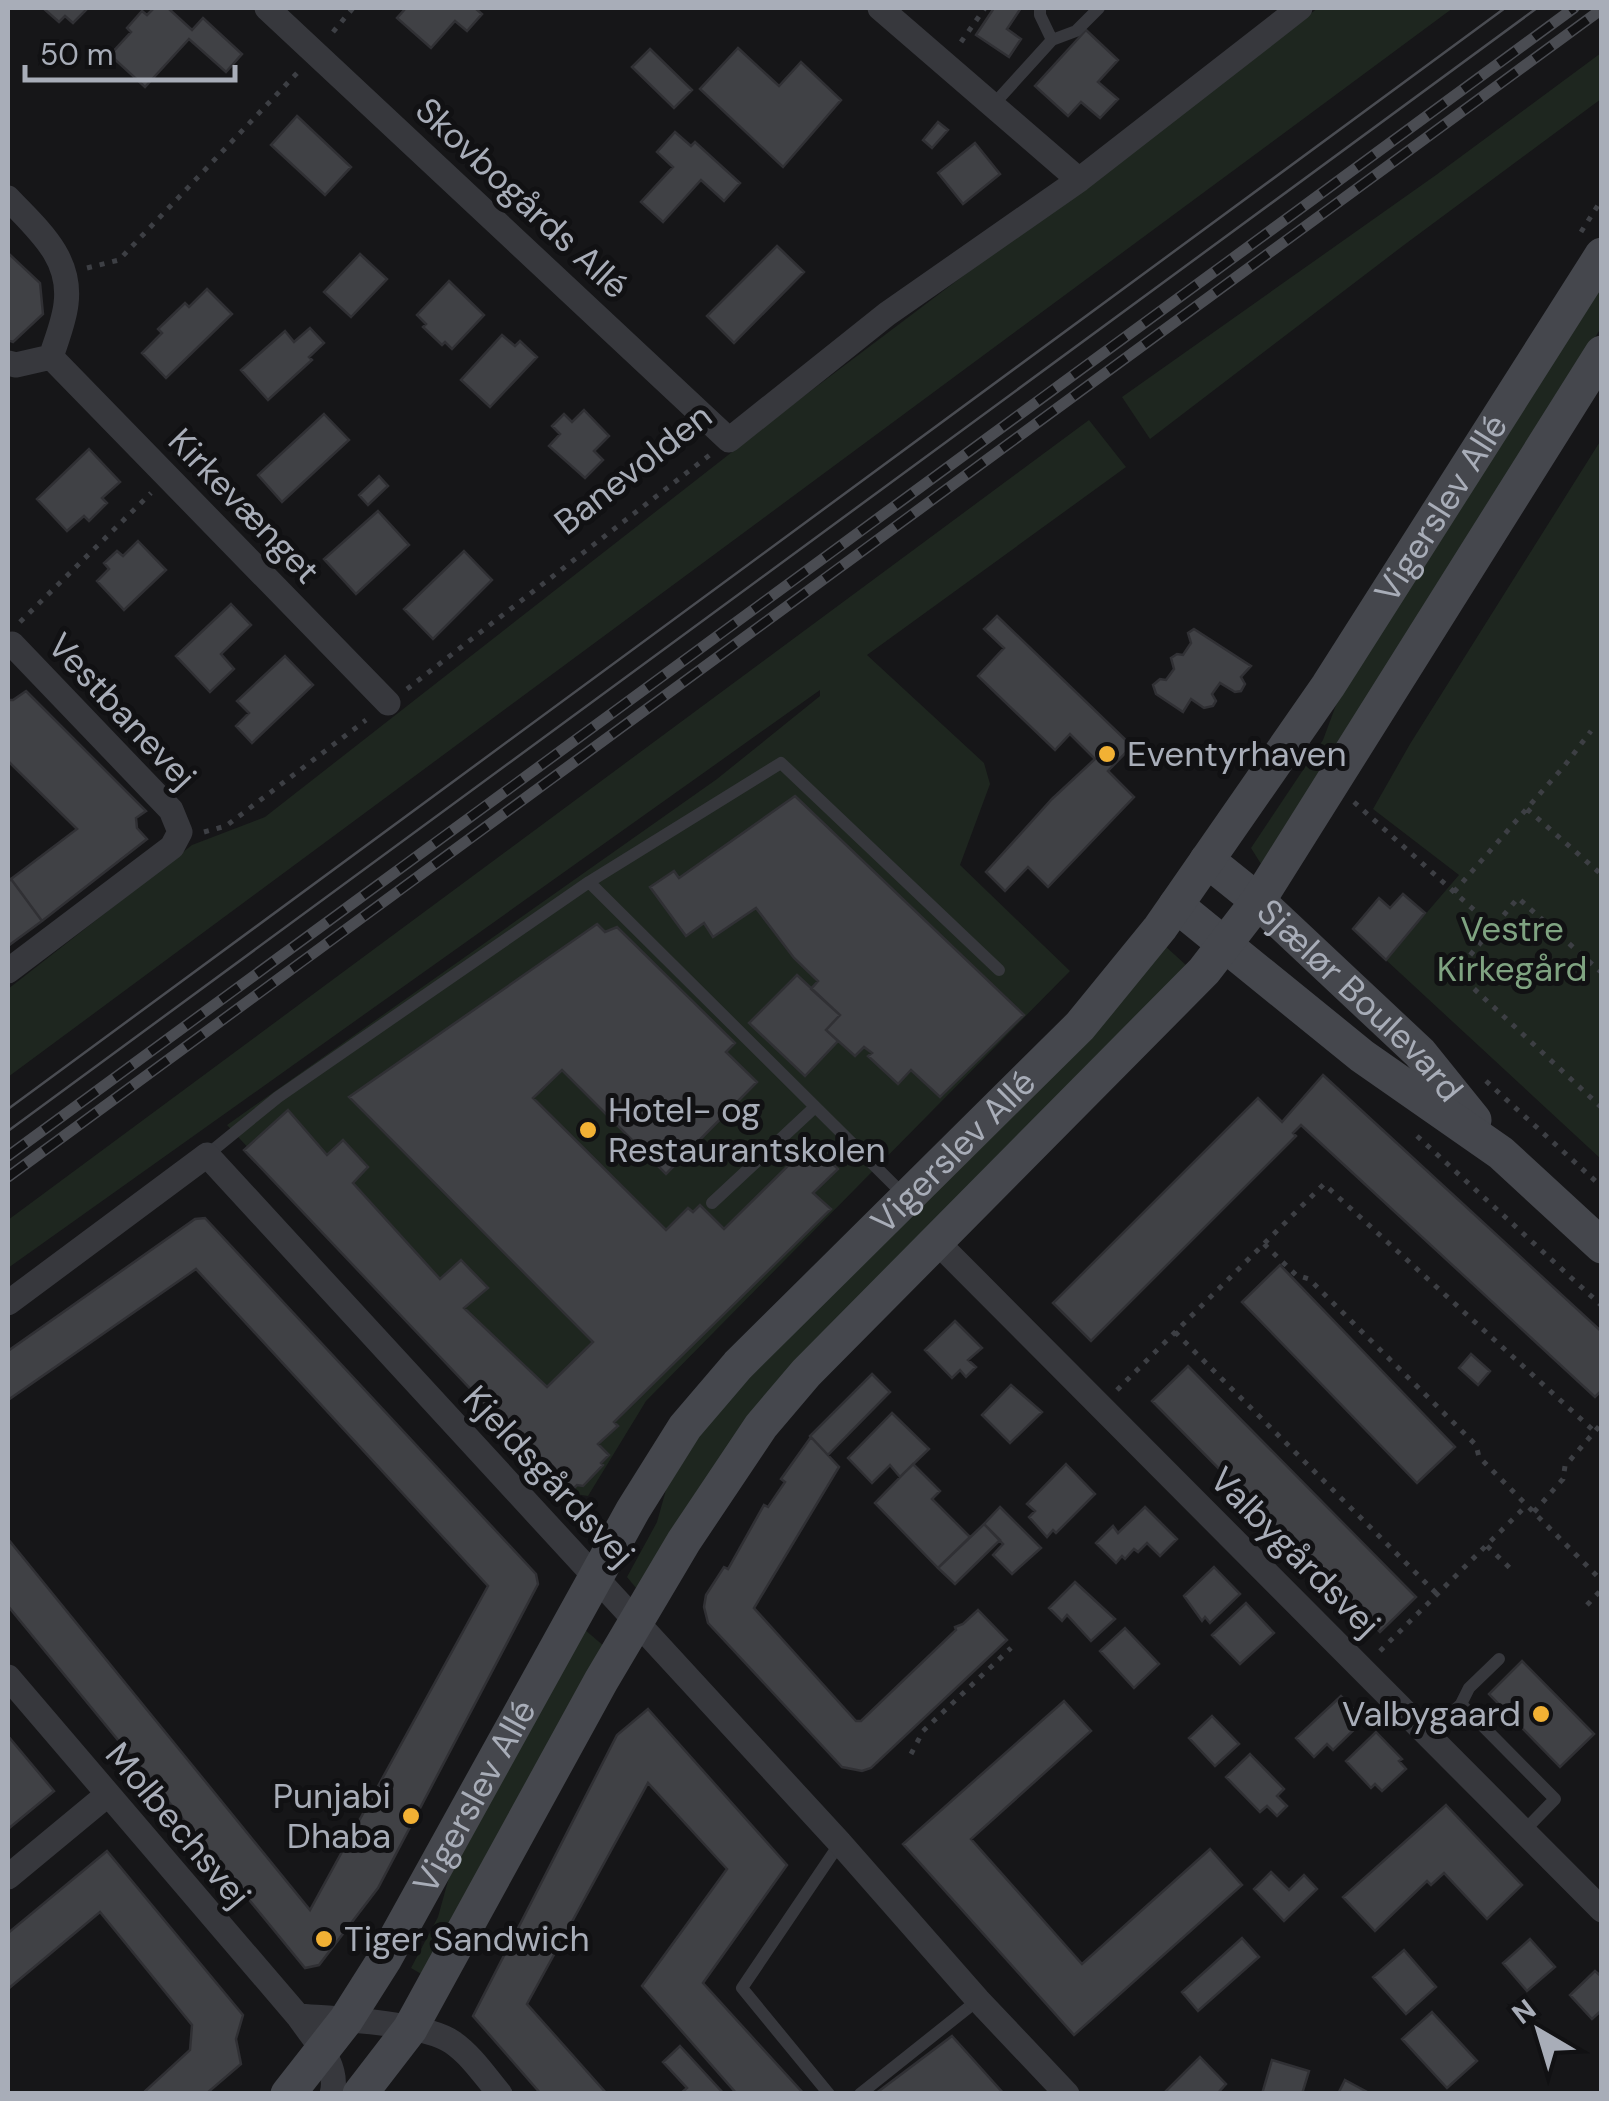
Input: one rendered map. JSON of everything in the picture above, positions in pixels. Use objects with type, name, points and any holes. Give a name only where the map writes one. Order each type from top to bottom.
[{"type":"street","name":"Skovbogårds Allé","points":[[267,8],[729,440]]},
{"type":"street","points":[[880,8],[1079,180]]},
{"type":"street","name":"Banevolden","points":[[729,440],[887,314],[1079,180],[1300,8]]},
{"type":"street","points":[[8,198],[53,246],[65,274],[66,305],[51,358],[8,363]]},
{"type":"street","name":"Vigerslev Allé","points":[[288,2094],[346,2020],[423,1893],[657,1469],[698,1410],[738,1365],[1080,1026],[1132,965],[1382,604],[1602,255]]},
{"type":"street","name":"Vigerslev Allé","points":[[360,2094],[410,2028],[636,1621],[691,1529],[761,1426],[806,1373],[1226,945],[1258,901],[1602,354]]},
{"type":"street","name":"Kirkevænget","points":[[51,358],[388,704]]},
{"type":"street","name":"Vestbanevej","points":[[8,646],[12,644],[171,810],[180,832]]},
{"type":"street","points":[[8,971],[172,847],[180,832]]},
{"type":"street","name":"Sjælør Boulevard","points":[[1207,860],[1258,901],[1420,1053],[1501,1153]]},
{"type":"street","name":"Sjælør Boulevard","points":[[1176,905],[1362,1056],[1501,1153],[1602,1246]]},
{"type":"street","points":[[8,1303],[207,1156]]},
{"type":"street","name":"Kjeldsgårdsvej","points":[[207,1156],[1067,2094]]},
{"type":"street","name":"Valbygårdsvej","points":[[938,1242],[1602,1910]]},
{"type":"street","name":"Molbechsvej","points":[[8,1677],[298,2016],[322,2051]]},
{"type":"street","points":[[8,1877],[107,1795]]},
{"type":"street","points":[[298,2016],[410,2028],[453,2043],[500,2094]]},
{"type":"street","points":[[322,2051],[334,2076],[332,2094]]},
{"type":"lane","points":[[1040,8],[1052,40]]},
{"type":"lane","points":[[992,105],[1052,40],[1076,31],[1098,8]]},
{"type":"lane","points":[[207,1156],[278,1097],[588,882],[781,764],[998,970]]},
{"type":"lane","points":[[588,882],[907,1198]]},
{"type":"lane","points":[[712,1204],[816,1107]]},
{"type":"lane","points":[[1428,1736],[1499,1659]]},
{"type":"lane","points":[[1461,1704],[1555,1798],[1524,1832]]},
{"type":"lane","points":[[829,2094],[742,1988],[840,1843]]},
{"type":"lane","points":[[860,2094],[978,2000]]},
{"type":"path","points":[[65,274],[120,260],[316,53],[352,8]]},
{"type":"path","points":[[946,65],[984,8]]},
{"type":"path","name":"Banevolden","points":[[180,832],[206,832],[226,826],[729,440]]},
{"type":"path","points":[[22,618],[168,477]]},
{"type":"path","points":[[1454,892],[1591,731]]},
{"type":"path","points":[[1332,782],[1493,927]]},
{"type":"path","points":[[1527,809],[1602,875]]},
{"type":"path","points":[[1602,972],[1518,898],[1456,972],[1602,1108]]},
{"type":"path","points":[[1478,1073],[1602,1187]]},
{"type":"path","points":[[1405,1124],[1602,1306]]},
{"type":"path","points":[[1100,1406],[1324,1184],[1594,1431]]},
{"type":"path","points":[[1264,1244],[1296,1275],[1309,1279],[1476,1445],[1479,1457],[1602,1581]]},
{"type":"path","points":[[1174,1332],[1437,1594]]},
{"type":"path","points":[[1534,1512],[1563,1479],[1565,1466],[1602,1423]]},
{"type":"path","points":[[1362,1670],[1527,1505]]},
{"type":"path","points":[[1487,1546],[1515,1573]]},
{"type":"path","points":[[1587,1605],[1602,1588]]},
{"type":"path","points":[[911,1754],[923,1731],[1011,1648]]},
{"type":"green space","points":[[1318,8],[1453,8],[8,1077],[8,989],[192,845],[265,817],[796,402]]},
{"type":"green space","points":[[1601,53],[1601,99],[1150,439],[1122,397]]},
{"type":"green space","points":[[1601,283],[1601,328],[1261,864],[1251,848],[1323,740],[1336,705]]},
{"type":"green space","name":"Hotel- og Restaurantskolen","points":[[1089,420],[1126,467],[867,655],[984,763],[990,784],[960,865],[1070,971],[646,1401],[588,1496],[569,1493],[227,1125],[717,779],[820,696],[820,690],[8,1268],[8,1220]]},
{"type":"green space","name":"Vestre Kirkegård","points":[[1601,440],[1601,1159],[1386,960],[1459,875],[1373,809]]},
{"type":"green space","points":[[1164,945],[1187,966],[636,1588],[627,1577],[657,1522],[669,1479],[698,1432]]},
{"type":"green space","points":[[584,1629],[605,1647],[423,1975],[411,1968],[438,1917],[451,1870]]},
{"type":"building","points":[[43,8],[88,8],[73,23],[65,16],[59,22]]},
{"type":"building","points":[[154,8],[168,8],[192,30],[203,18],[242,54],[226,72],[189,39],[145,87],[110,55],[131,32],[127,28],[142,11],[147,15]]},
{"type":"building","points":[[406,8],[475,8],[482,14],[467,31],[455,21],[431,48],[397,18]]},
{"type":"building","points":[[994,8],[1021,8],[1007,29],[1021,39],[1009,57],[976,35]]},
{"type":"building","points":[[1086,30],[1118,60],[1098,82],[1118,99],[1100,118],[1081,102],[1068,116],[1035,86]]},
{"type":"building","points":[[738,48],[779,86],[801,62],[841,100],[783,167],[700,89]]},
{"type":"building","points":[[650,49],[692,90],[674,108],[632,67]]},
{"type":"building","points":[[297,116],[351,167],[325,195],[271,145]]},
{"type":"building","points":[[938,122],[948,130],[932,148],[923,140]]},
{"type":"building","points":[[675,132],[691,146],[695,142],[740,183],[724,201],[701,180],[663,222],[641,202],[673,167],[657,152]]},
{"type":"building","points":[[975,143],[1000,174],[963,204],[938,173]]},
{"type":"building","points":[[777,246],[804,272],[734,343],[707,316]]},
{"type":"building","points":[[8,253],[40,283],[43,314],[13,342],[8,340]]},
{"type":"building","points":[[360,254],[387,279],[351,317],[324,292]]},
{"type":"building","points":[[449,281],[484,315],[452,349],[423,327],[426,324],[417,315]]},
{"type":"building","points":[[207,289],[232,314],[166,378],[142,353],[162,333],[158,329],[185,303],[189,307]]},
{"type":"building","points":[[310,328],[324,343],[309,357],[312,360],[268,400],[241,370],[285,331],[294,342]]},
{"type":"building","points":[[502,335],[515,346],[520,341],[537,357],[490,407],[461,380]]},
{"type":"building","points":[[584,410],[609,436],[594,451],[603,460],[585,478],[549,446],[560,434],[552,426],[564,414],[572,422]]},
{"type":"building","points":[[324,414],[349,440],[282,502],[258,475]]},
{"type":"building","points":[[89,449],[120,482],[102,498],[107,503],[89,521],[84,516],[67,531],[37,499]]},
{"type":"building","points":[[379,476],[388,486],[368,505],[359,495]]},
{"type":"building","points":[[378,511],[409,545],[356,594],[324,559]]},
{"type":"building","points":[[138,541],[166,570],[124,610],[97,581],[109,569],[104,563],[117,551],[123,556]]},
{"type":"building","points":[[464,551],[492,580],[433,639],[404,609]]},
{"type":"building","points":[[231,604],[251,625],[221,654],[234,669],[210,692],[176,656]]},
{"type":"building","name":"Eventyrhaven","points":[[997,616],[1132,746],[1108,771],[1134,797],[1048,887],[1028,867],[1005,891],[986,872],[1052,799],[1095,759],[1070,734],[1055,750],[978,676],[1004,648],[984,629]]},
{"type":"building","points":[[1194,629],[1251,666],[1241,677],[1245,684],[1241,691],[1235,692],[1220,683],[1212,694],[1216,701],[1213,706],[1204,708],[1191,699],[1183,712],[1156,694],[1153,685],[1160,679],[1166,680],[1174,669],[1171,658],[1183,655],[1191,643],[1188,633]]},
{"type":"building","points":[[285,656],[313,685],[252,743],[236,726],[249,713],[237,701]]},
{"type":"building","points":[[26,691],[146,811],[136,818],[137,828],[147,839],[42,921],[11,879],[77,829],[8,761],[8,700]]},
{"type":"building","points":[[795,796],[1024,1015],[940,1097],[911,1070],[898,1084],[868,1056],[872,1053],[864,1047],[855,1056],[826,1030],[840,1015],[811,989],[818,981],[794,958],[756,908],[713,937],[704,923],[686,936],[650,887],[674,871],[679,878]]},
{"type":"building","points":[[11,879],[42,921],[8,946],[8,882]]},
{"type":"building","points":[[1403,894],[1425,913],[1386,960],[1353,929],[1379,898],[1390,908]]},
{"type":"building","points":[[597,924],[605,932],[617,927],[735,1043],[726,1052],[757,1082],[666,1174],[562,1070],[533,1098],[666,1230],[688,1208],[693,1212],[700,1205],[724,1229],[811,1143],[838,1169],[813,1193],[831,1209],[614,1422],[618,1426],[598,1444],[609,1455],[603,1465],[583,1486],[577,1485],[569,1493],[244,1150],[288,1110],[327,1155],[343,1140],[368,1167],[353,1183],[440,1279],[461,1260],[488,1288],[464,1308],[547,1387],[593,1342],[349,1097]]},
{"type":"building","points":[[797,975],[840,1015],[826,1030],[838,1041],[805,1076],[749,1023]]},
{"type":"building","points":[[1323,1075],[1602,1332],[1602,1390],[1595,1397],[1301,1125],[1293,1133],[1296,1136],[1091,1341],[1053,1303],[1258,1098],[1282,1122]]},
{"type":"building","points":[[205,1218],[536,1574],[538,1584],[378,1888],[319,1965],[305,1968],[8,1606],[8,1539],[310,1910],[488,1586],[196,1269],[8,1400],[8,1351],[195,1219]]},
{"type":"building","points":[[1280,1265],[1455,1447],[1417,1483],[1242,1302]]},
{"type":"building","points":[[955,1321],[982,1348],[968,1360],[976,1367],[966,1377],[960,1370],[952,1378],[925,1350]]},
{"type":"building","points":[[1471,1354],[1490,1371],[1478,1385],[1459,1368]]},
{"type":"building","points":[[1188,1366],[1416,1597],[1380,1632],[1152,1401]]},
{"type":"building","points":[[872,1374],[890,1392],[828,1455],[810,1436]]},
{"type":"building","points":[[1011,1385],[1042,1412],[1010,1443],[982,1415]]},
{"type":"building","points":[[892,1413],[929,1449],[900,1477],[890,1465],[872,1483],[848,1458]]},
{"type":"building","points":[[811,1437],[839,1467],[754,1608],[856,1721],[861,1721],[955,1627],[978,1610],[1007,1640],[871,1768],[862,1771],[842,1767],[708,1623],[704,1607],[706,1595],[724,1567],[728,1569],[764,1505],[768,1507],[785,1482],[781,1479]]},
{"type":"building","points":[[913,1464],[940,1491],[932,1499],[970,1537],[938,1568],[875,1503]]},
{"type":"building","points":[[1066,1464],[1095,1494],[1056,1533],[1053,1530],[1047,1537],[1029,1517],[1035,1511],[1027,1504]]},
{"type":"building","points":[[1000,1507],[1041,1548],[1012,1574],[993,1555],[1003,1544],[984,1524]]},
{"type":"building","points":[[1145,1507],[1177,1539],[1160,1556],[1147,1543],[1116,1563],[1096,1543],[1113,1526],[1118,1533]]},
{"type":"building","points":[[984,1524],[1000,1540],[955,1584],[938,1568]]},
{"type":"building","points":[[1214,1567],[1240,1594],[1210,1623],[1205,1617],[1202,1621],[1184,1596]]},
{"type":"building","points":[[1075,1582],[1115,1619],[1091,1641],[1067,1615],[1062,1621],[1049,1608]]},
{"type":"building","points":[[1246,1603],[1274,1633],[1240,1664],[1212,1635]]},
{"type":"building","points":[[1125,1628],[1159,1664],[1134,1688],[1100,1651]]},
{"type":"building","name":"Valbygaard","points":[[1522,1661],[1594,1734],[1560,1767],[1489,1694]]},
{"type":"building","points":[[1341,1696],[1364,1720],[1333,1750],[1327,1744],[1314,1757],[1296,1738]]},
{"type":"building","points":[[1064,1701],[1091,1731],[971,1839],[1082,1964],[1210,1849],[1242,1885],[1074,2035],[903,1844]]},
{"type":"building","points":[[648,1709],[787,1865],[703,1983],[804,2094],[737,2094],[642,1986],[727,1869],[648,1783],[527,2004],[607,2094],[541,2094],[473,2016],[617,1735]]},
{"type":"building","points":[[1212,1716],[1239,1744],[1215,1766],[1189,1738]]},
{"type":"building","points":[[1376,1732],[1402,1759],[1399,1761],[1406,1769],[1382,1791],[1375,1784],[1371,1788],[1346,1761]]},
{"type":"building","points":[[8,1736],[54,1791],[8,1829]]},
{"type":"building","points":[[1250,1754],[1284,1789],[1277,1796],[1287,1806],[1277,1816],[1267,1806],[1260,1812],[1226,1777]]},
{"type":"building","points":[[1446,1805],[1522,1885],[1487,1919],[1444,1873],[1431,1885],[1427,1881],[1375,1931],[1343,1897]]},
{"type":"building","points":[[107,1851],[243,2015],[236,2039],[241,2064],[206,2094],[142,2094],[190,2050],[192,2025],[100,1912],[8,1989],[8,1933]]},
{"type":"building","points":[[1271,1872],[1289,1890],[1304,1875],[1317,1889],[1284,1921],[1254,1889]]},
{"type":"building","points":[[1242,1938],[1259,1957],[1198,2011],[1182,1992]]},
{"type":"building","points":[[1530,1939],[1555,1967],[1527,1991],[1503,1963]]},
{"type":"building","points":[[1404,1950],[1436,1987],[1406,2014],[1373,1977]]},
{"type":"building","points":[[1595,1971],[1602,1977],[1602,2010],[1592,2019],[1570,1995]]},
{"type":"building","points":[[1432,2012],[1477,2061],[1447,2088],[1402,2039]]},
{"type":"building","points":[[952,2036],[1004,2094],[875,2094]]},
{"type":"building","points":[[680,2046],[724,2094],[680,2094],[687,2088],[663,2062]]},
{"type":"building","points":[[1200,2057],[1226,2084],[1217,2094],[1163,2094]]},
{"type":"building","points":[[1272,2060],[1309,2071],[1302,2094],[1262,2094]]},
{"type":"building","points":[[1345,2080],[1371,2094],[1338,2094]]},
{"type":"tram line","points":[[8,1109],[1505,8]]},
{"type":"tram line","points":[[8,1131],[1537,8]]},
{"type":"railway","points":[[8,1156],[1574,8]]},
{"type":"railway","points":[[8,1177],[1602,9]]},
{"type":"place","name":"Eventyrhaven","points":[[1107,754]]},
{"type":"place","name":"Hotel- og Restaurantskolen","points":[[588,1130]]},
{"type":"place","name":"Valbygaard","points":[[1541,1714]]},
{"type":"place","name":"Punjabi Dhaba","points":[[411,1816]]},
{"type":"place","name":"Tiger Sandwich","points":[[324,1939]]}]
